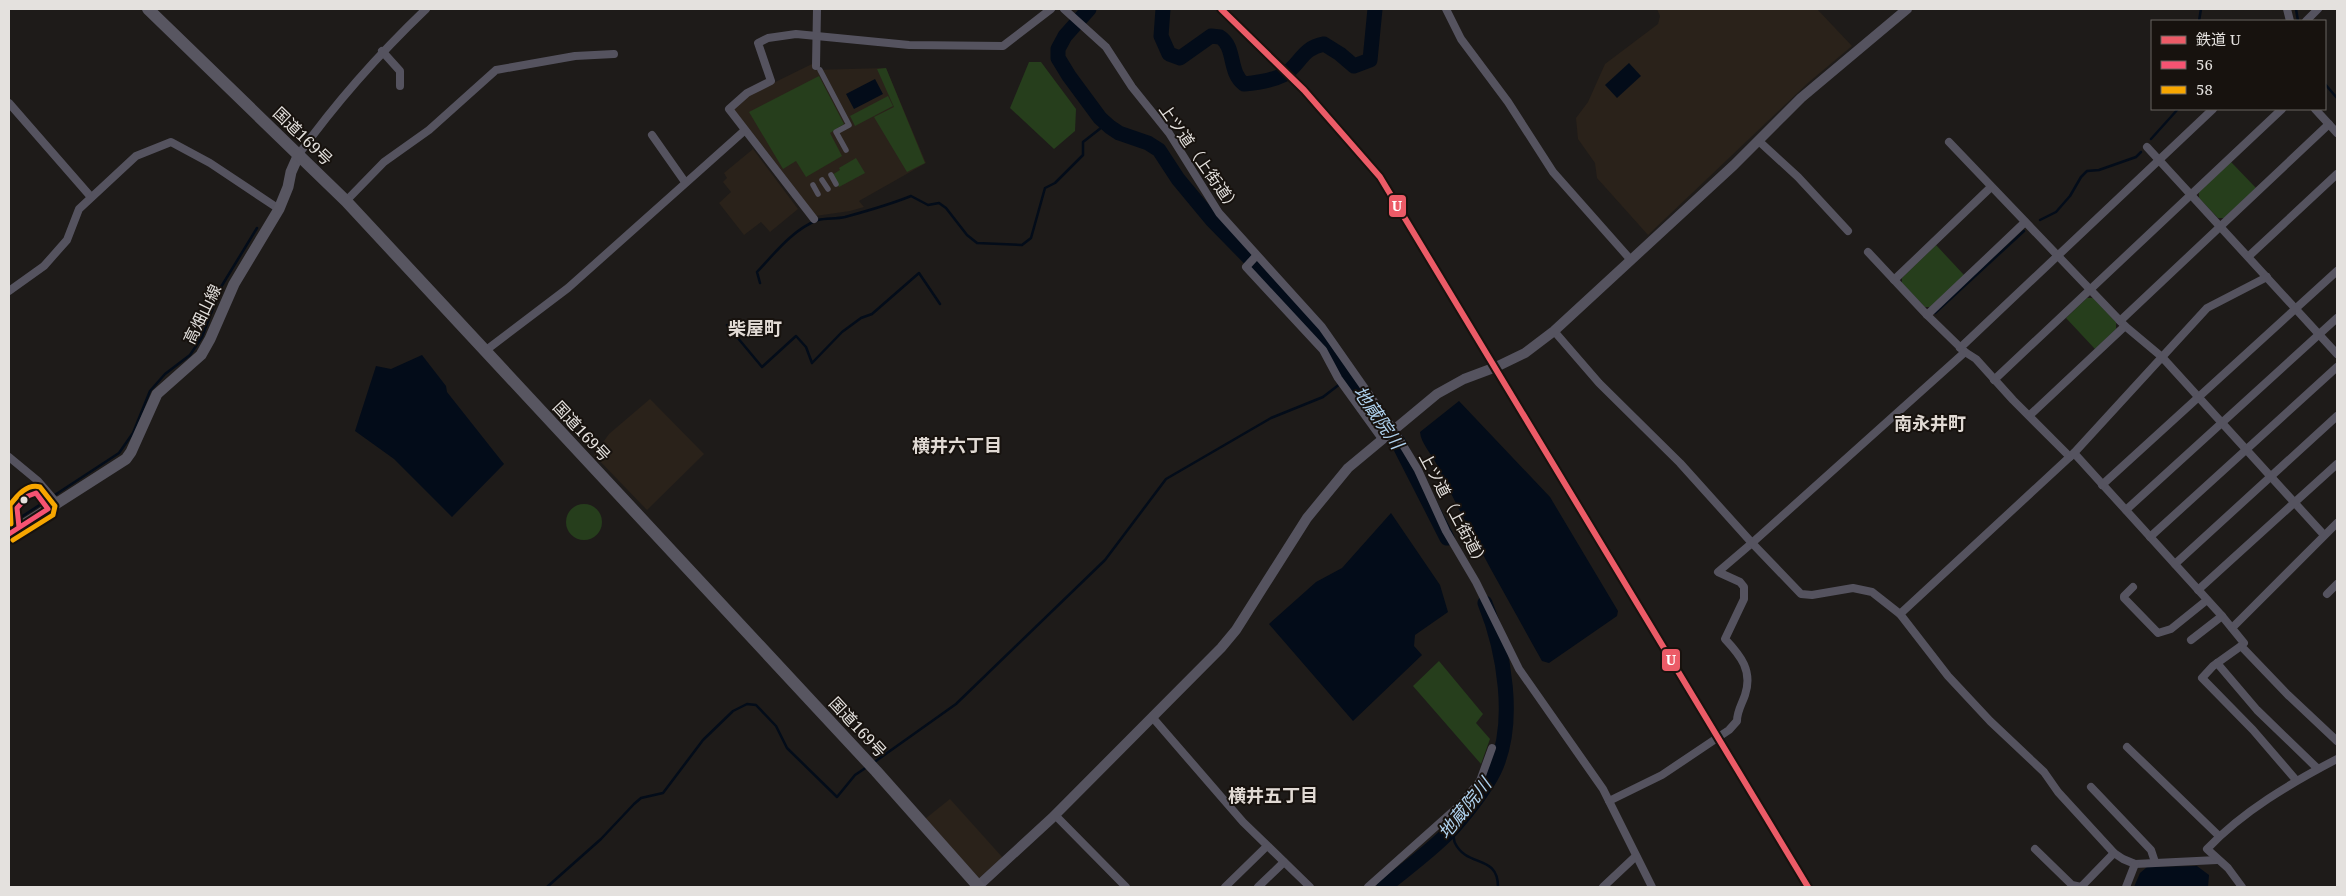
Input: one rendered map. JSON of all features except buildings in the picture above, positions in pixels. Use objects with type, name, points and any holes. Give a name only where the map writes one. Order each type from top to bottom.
[{"type":"highway","name":"国道169号","points":[[148,9],[346,201],[870,764],[978,887]]},
{"type":"main road","name":"高畑山線","points":[[9,534],[126,459],[157,394],[201,355],[234,284],[279,209],[299,154]]},
{"type":"street","points":[[299,154],[349,88],[382,51],[426,9]]},
{"type":"street","points":[[817,9],[815,34],[818,68],[848,125],[836,132],[846,150]]},
{"type":"street","points":[[814,219],[744,131],[729,109],[747,94],[770,81],[758,42],[779,35],[815,34],[909,45],[1004,46],[1051,9]]},
{"type":"street","name":"上ツ道（上街道）","points":[[1064,9],[1106,47],[1132,87],[1168,134],[1214,207],[1255,258],[1322,327],[1394,430],[1418,470],[1446,531],[1476,582],[1519,669],[1609,801],[1652,887]]},
{"type":"street","points":[[1446,9],[1461,39],[1508,102],[1553,172],[1630,259]]},
{"type":"street","points":[[978,887],[1055,815],[1204,667],[1236,630],[1324,496],[1348,468],[1437,394],[1464,379],[1496,367],[1525,353],[1554,331],[1734,165],[1801,98],[1907,9]]},
{"type":"street","points":[[2307,20],[2318,9]]},
{"type":"street","points":[[382,51],[400,71],[400,86]]},
{"type":"street","points":[[346,201],[384,162],[429,130],[496,70],[575,56],[614,54]]},
{"type":"street","points":[[9,103],[91,197]]},
{"type":"street","points":[[1609,801],[1662,775],[1729,730],[1737,721],[1737,713],[1748,684],[1746,668],[1742,656],[1726,639],[1744,599],[1744,587],[1740,582],[1718,572],[1962,350],[2058,255],[2212,110]]},
{"type":"street","points":[[1994,380],[2281,110]]},
{"type":"street","points":[[2316,110],[2337,133]]},
{"type":"street","points":[[2030,415],[2221,226],[2329,124]]},
{"type":"street","points":[[485,351],[568,288],[744,131]]},
{"type":"street","points":[[652,135],[685,182]]},
{"type":"street","points":[[9,290],[44,266],[67,240],[79,209],[91,197],[136,156],[171,142],[210,163],[279,209]]},
{"type":"street","points":[[1949,142],[2123,324],[2162,357],[2324,535]]},
{"type":"street","points":[[1762,144],[1798,177],[1848,231]]},
{"type":"street","points":[[2147,147],[2337,354]]},
{"type":"street","points":[[2249,256],[2337,174]]},
{"type":"street","points":[[831,175],[836,184]]},
{"type":"street","points":[[822,180],[828,189]]},
{"type":"street","points":[[813,185],[818,194]]},
{"type":"street","points":[[1894,280],[1991,187]]},
{"type":"street","points":[[1927,316],[2025,222]]},
{"type":"street","points":[[1868,252],[1927,316],[1962,350],[1976,359],[1994,380],[2102,484],[2222,616],[2244,643],[2242,646],[2288,695],[2337,741]]},
{"type":"street","points":[[1255,258],[1246,267],[1323,350],[1338,378],[1382,439]]},
{"type":"street","points":[[2102,484],[2337,271]]},
{"type":"street","points":[[1900,614],[2072,455],[2208,308],[2266,277]]},
{"type":"street","points":[[2126,510],[2337,318]]},
{"type":"street","points":[[1554,331],[1599,384],[1680,463],[1801,594],[1812,595],[1853,588],[1872,592],[1900,614],[1948,676],[1990,721],[2044,772],[2058,792],[2114,853],[2135,864],[2217,860]]},
{"type":"street","points":[[2150,537],[2337,367]]},
{"type":"street","points":[[2175,564],[2337,416]]},
{"type":"street","points":[[9,457],[38,481],[57,503]]},
{"type":"street","points":[[2198,590],[2337,464]]},
{"type":"street","points":[[2232,628],[2337,523]]},
{"type":"street","points":[[2326,594],[2337,584]]},
{"type":"street","points":[[2134,587],[2124,598],[2158,633],[2171,629],[2207,600]]},
{"type":"street","points":[[2191,640],[2222,616]]},
{"type":"street","points":[[2242,646],[2217,663],[2202,678],[2246,726],[2250,727],[2296,780]]},
{"type":"street","points":[[2217,663],[2257,710],[2318,768]]},
{"type":"street","points":[[1153,718],[1243,822],[1310,887]]},
{"type":"street","points":[[2127,747],[2158,774],[2179,798],[2219,836]]},
{"type":"street","points":[[1368,887],[1460,805],[1480,781],[1492,748]]},
{"type":"street","points":[[2242,887],[2228,868],[2207,849],[2219,836],[2296,780],[2337,759]]},
{"type":"street","points":[[2091,787],[2151,850],[2155,862]]},
{"type":"street","points":[[1055,815],[1126,887]]},
{"type":"street","points":[[1225,887],[1267,846]]},
{"type":"street","points":[[2036,849],[2072,885],[2081,887],[2114,853]]},
{"type":"street","points":[[1603,887],[1636,856]]},
{"type":"street","points":[[1258,887],[1284,862]]},
{"type":"street","points":[[2126,887],[2135,864]]},
{"type":"shaded area","points":[[1657,9],[1817,9],[1852,46],[1809,82],[1648,235],[1597,178],[1595,163],[1578,139],[1576,118],[1588,102],[1605,64],[1658,24],[1660,16]]},
{"type":"shaded area","points":[[812,64],[813,70],[886,68],[926,163],[859,201],[864,207],[815,216],[734,111],[734,106],[747,96]]},
{"type":"shaded area","points":[[753,149],[798,209],[770,232],[761,222],[744,235],[719,203],[731,192],[723,182],[727,178],[724,173]]},
{"type":"shaded area","points":[[650,399],[704,454],[647,510],[594,455],[609,434]]},
{"type":"shaded area","points":[[950,799],[1003,858],[979,878],[925,819]]},
{"type":"green space","points":[[1029,62],[1041,62],[1076,109],[1075,131],[1054,149],[1010,108]]},
{"type":"green space","points":[[886,68],[925,163],[907,172],[874,117],[894,107],[877,69]]},
{"type":"green space","points":[[819,76],[844,124],[830,133],[842,156],[806,177],[796,161],[783,169],[749,112]]},
{"type":"green space","points":[[888,96],[893,106],[855,126],[850,116]]},
{"type":"green space","points":[[856,158],[865,173],[839,187],[832,175],[840,170],[839,168]]},
{"type":"green space","points":[[2231,162],[2256,188],[2224,218],[2218,218],[2199,198],[2199,192]]},
{"type":"green space","points":[[1936,245],[1964,275],[1930,307],[1925,307],[1902,283],[1902,278]]},
{"type":"green space","points":[[2087,298],[2093,298],[2116,322],[2116,329],[2095,349],[2066,318]]},
{"type":"green space","points":[[584,504],[597,509],[602,522],[597,535],[584,540],[571,535],[566,522],[571,509]]},
{"type":"green space","points":[[1439,661],[1483,714],[1476,723],[1490,739],[1481,764],[1413,686]]},
{"type":"water","points":[[1629,63],[1641,76],[1617,98],[1605,85]]},
{"type":"water","points":[[875,79],[883,94],[854,109],[846,94]]},
{"type":"water","points":[[422,355],[446,386],[447,392],[504,464],[452,517],[394,459],[355,431],[376,366],[391,369]]},
{"type":"water","points":[[1459,401],[1550,497],[1618,611],[1617,616],[1549,663],[1542,661],[1475,539],[1435,461],[1424,445],[1420,432]]},
{"type":"water","points":[[1391,513],[1440,585],[1448,612],[1415,635],[1414,646],[1422,655],[1353,721],[1269,624],[1316,582],[1342,568]]},
{"type":"water","points":[[2197,866],[2209,875],[2208,887],[2134,887],[2140,873],[2147,867]]},
{"type":"waterway","name":"地蔵院川","points":[[1089,9],[1065,36],[1058,49],[1058,58],[1069,76],[1100,118],[1110,127],[1119,133],[1148,143],[1159,150],[1178,179],[1212,220],[1311,321],[1383,426],[1398,442],[1447,538]]},
{"type":"waterway","name":"地蔵院川","points":[[1163,9],[1161,36],[1169,54],[1180,58],[1211,36],[1220,37],[1225,41],[1236,73],[1244,84],[1269,80],[1283,75],[1310,49],[1324,44],[1354,66],[1370,60],[1375,9]]},
{"type":"waterway","points":[[2199,20],[2201,9]]},
{"type":"waterway","points":[[2296,9],[2298,20]]},
{"type":"waterway","points":[[2326,85],[2337,98]]},
{"type":"waterway","points":[[2151,139],[2177,110]]},
{"type":"waterway","points":[[760,283],[757,272],[800,229],[818,220],[842,218],[911,196],[928,205],[939,203],[946,208],[967,235],[977,243],[1022,245],[1031,238],[1045,188],[1055,183],[1083,155],[1083,142],[1106,124]]},
{"type":"waterway","points":[[2040,220],[2056,212],[2070,196],[2081,177],[2087,171],[2099,170],[2136,157],[2141,152]]},
{"type":"waterway","points":[[9,525],[119,453],[133,433],[150,391],[165,374],[190,355],[202,337],[221,287],[257,228]]},
{"type":"waterway","points":[[1935,313],[2024,231]]},
{"type":"waterway","points":[[727,325],[762,367],[796,336],[806,347],[812,363],[842,332],[861,318],[872,314],[919,273],[940,304]]},
{"type":"waterway","points":[[873,763],[956,704],[1105,560],[1166,479],[1271,418],[1323,397],[1349,377]]},
{"type":"waterway","name":"地蔵院川","points":[[1384,887],[1429,851],[1454,827],[1486,786],[1501,752],[1505,731],[1505,687],[1498,642],[1485,603]]},
{"type":"waterway","points":[[547,887],[601,839],[641,798],[663,793],[703,740],[733,711],[747,704],[756,705],[776,726],[787,748],[837,797],[855,775],[867,767]]},
{"type":"waterway","points":[[1453,828],[1454,841],[1460,851],[1488,865],[1497,877],[1498,887]]},
{"type":"rail line","name":"U","points":[[1221,9],[1304,90],[1380,177],[1808,887]]},
{"type":"transit line","name":"58","points":[[11,524],[10,505],[19,494],[31,487],[40,487],[55,506],[53,515],[13,540]]},
{"type":"transit line","name":"56","points":[[9,534],[48,509],[36,493],[28,496],[17,508],[19,527]]},
{"type":"district","name":"柴屋町","points":[[755,328]]},
{"type":"district","name":"南永井町","points":[[1930,423]]},
{"type":"district","name":"横井六丁目","points":[[957,445]]},
{"type":"district","name":"横井五丁目","points":[[1273,795]]}]
